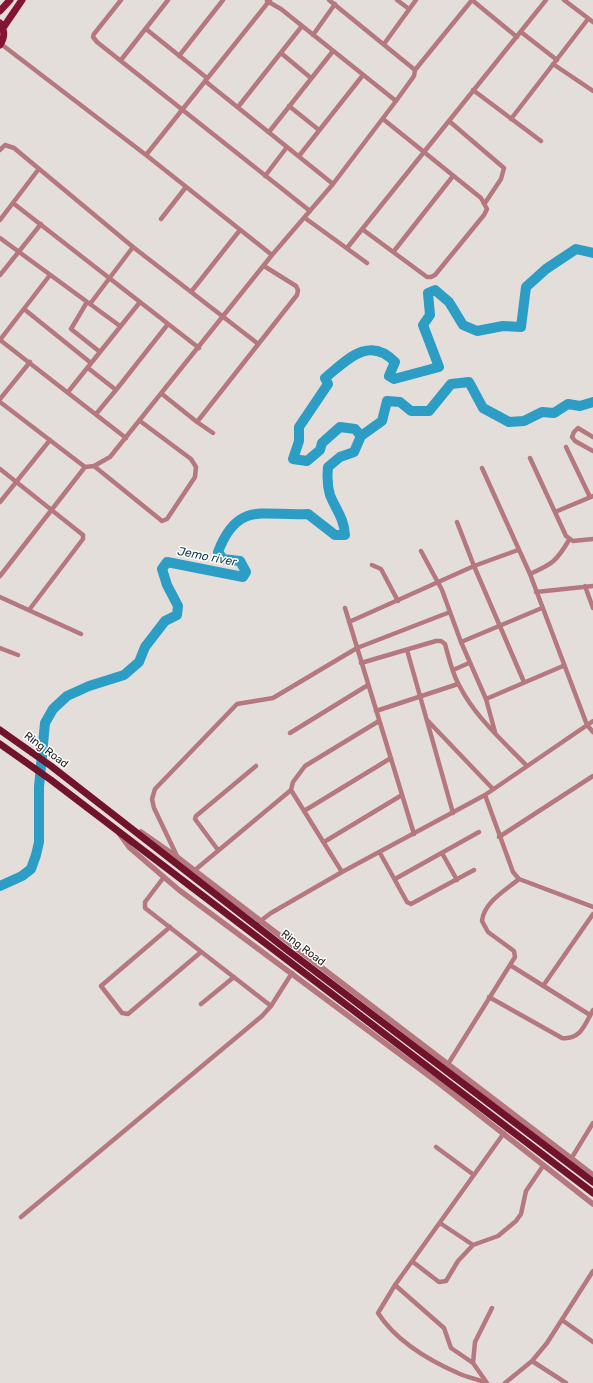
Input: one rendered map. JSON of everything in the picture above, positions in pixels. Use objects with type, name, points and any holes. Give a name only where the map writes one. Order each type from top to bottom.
[{"type":"highway","name":"Ring Road","points":[[0,730],[51,766],[593,1182]]},
{"type":"highway","name":"Ring Road","points":[[0,744],[51,780],[593,1193]]},
{"type":"main road","points":[[0,11],[10,0]]},
{"type":"main road","points":[[0,44],[4,36],[2,26],[22,0]]},
{"type":"street","points":[[121,0],[93,37],[97,42],[183,109],[223,144],[310,211]]},
{"type":"street","points":[[121,60],[168,0]]},
{"type":"street","points":[[179,56],[223,0]]},
{"type":"street","points":[[329,0],[415,70]]},
{"type":"street","points":[[398,0],[409,9]]},
{"type":"street","points":[[384,44],[416,0]]},
{"type":"street","points":[[30,362],[0,400],[84,467],[94,466],[110,457],[199,348],[272,255],[333,184],[414,76],[415,70],[472,0],[517,37]]},
{"type":"street","points":[[347,248],[546,0]]},
{"type":"street","points":[[564,0],[593,22]]},
{"type":"street","points":[[146,155],[268,1],[276,5],[396,101]]},
{"type":"street","points":[[313,35],[335,4]]},
{"type":"street","points":[[512,118],[588,19]]},
{"type":"street","points":[[238,107],[302,26]]},
{"type":"street","points":[[146,29],[238,107],[333,184]]},
{"type":"street","points":[[521,32],[555,62],[593,91]]},
{"type":"street","points":[[0,44],[146,155],[272,255]]},
{"type":"street","points":[[269,132],[333,51]]},
{"type":"street","points":[[281,53],[311,78]]},
{"type":"street","points":[[299,156],[363,75]]},
{"type":"street","points":[[473,90],[541,141]]},
{"type":"street","points":[[289,106],[319,130]]},
{"type":"street","points":[[383,119],[486,203]]},
{"type":"street","points":[[362,229],[394,251],[427,277],[431,278],[435,275],[484,214],[487,208],[486,203],[501,179],[504,168],[449,121]]},
{"type":"street","points":[[0,150],[5,146],[9,146],[133,247],[257,343]]},
{"type":"street","points":[[265,176],[287,147]]},
{"type":"street","points":[[0,220],[38,170]]},
{"type":"street","points":[[394,251],[453,176]]},
{"type":"street","points":[[161,219],[186,187]]},
{"type":"street","points":[[13,203],[199,348]]},
{"type":"street","points":[[305,218],[367,263]]},
{"type":"street","points":[[0,275],[41,224]]},
{"type":"street","points":[[191,292],[240,230]]},
{"type":"street","points":[[0,238],[18,253],[120,326]]},
{"type":"street","points":[[100,352],[70,329],[88,303],[110,278],[133,247]]},
{"type":"street","points":[[197,422],[257,343],[293,300],[298,290],[296,286],[264,266]]},
{"type":"street","points":[[50,275],[0,340],[126,438]]},
{"type":"street","points":[[68,392],[140,302]]},
{"type":"street","points":[[24,309],[91,363]]},
{"type":"street","points":[[96,414],[168,324]]},
{"type":"street","points":[[88,368],[116,390]]},
{"type":"street","points":[[162,394],[213,433]]},
{"type":"street","points":[[94,466],[151,513],[162,520],[166,519],[195,477],[196,467],[191,459],[140,421]]},
{"type":"street","points":[[593,437],[578,428],[572,437],[575,441],[593,451]]},
{"type":"street","points":[[0,502],[50,440]]},
{"type":"street","points":[[555,512],[591,497],[566,447]]},
{"type":"street","points":[[530,458],[569,540]]},
{"type":"street","points":[[0,576],[84,467]]},
{"type":"street","points":[[482,468],[530,574],[587,725],[593,732]]},
{"type":"street","points":[[0,469],[81,532],[83,539],[29,610]]},
{"type":"street","points":[[457,522],[474,566],[524,682]]},
{"type":"street","points":[[569,540],[593,539]]},
{"type":"street","points":[[530,574],[554,562],[559,557],[569,540]]},
{"type":"street","points":[[349,622],[474,566],[518,550]]},
{"type":"street","points":[[421,551],[438,582],[469,663],[486,699],[495,732]]},
{"type":"street","points":[[372,565],[381,569],[398,601]]},
{"type":"street","points":[[585,586],[593,608]]},
{"type":"street","points":[[536,592],[593,586]]},
{"type":"street","points":[[0,597],[81,634]]},
{"type":"street","points":[[345,608],[414,834]]},
{"type":"street","points":[[461,642],[542,608]]},
{"type":"street","points":[[177,856],[154,808],[152,799],[155,789],[237,704],[273,698],[357,648],[450,612]]},
{"type":"street","points":[[361,662],[441,641],[444,644],[458,684],[480,717],[527,766]]},
{"type":"street","points":[[0,648],[18,655]]},
{"type":"street","points":[[407,650],[454,813]]},
{"type":"street","points":[[453,670],[469,663]]},
{"type":"street","points":[[486,699],[564,666]]},
{"type":"street","points":[[376,711],[458,684]]},
{"type":"street","points":[[290,733],[368,685]]},
{"type":"street","points":[[427,720],[493,789]]},
{"type":"street","points":[[195,870],[291,790],[293,782],[305,766],[380,721]]},
{"type":"street","points":[[247,940],[258,924],[271,913],[342,872],[454,813],[493,789],[593,721]]},
{"type":"street","points":[[304,811],[391,758]]},
{"type":"street","points":[[218,850],[194,819],[256,766]]},
{"type":"street","points":[[499,837],[593,776]]},
{"type":"street","points":[[291,790],[342,872]]},
{"type":"street","points":[[485,794],[512,872],[519,879],[593,907]]},
{"type":"street","points":[[324,842],[402,795]]},
{"type":"street","points":[[126,825],[137,830],[177,856],[258,924],[448,1064],[593,1175]]},
{"type":"street","points":[[118,831],[125,843],[164,877],[504,1133],[543,1166],[593,1204]]},
{"type":"street","points":[[395,880],[479,832]]},
{"type":"street","points":[[380,853],[407,902],[411,904],[474,870]]},
{"type":"street","points":[[442,853],[456,880]]},
{"type":"street","points":[[164,877],[144,905],[145,908],[272,1006]]},
{"type":"street","points":[[448,1064],[516,954],[488,932],[483,926],[482,916],[488,904],[519,879]]},
{"type":"street","points":[[543,986],[593,914]]},
{"type":"street","points":[[170,928],[101,986],[122,1013],[128,1014],[201,952]]},
{"type":"street","points":[[510,965],[590,1015]]},
{"type":"street","points":[[21,1217],[157,1105],[272,1006],[292,973]]},
{"type":"street","points":[[201,1004],[234,977]]},
{"type":"street","points":[[489,997],[562,1038],[574,1037],[579,1034],[593,1010]]},
{"type":"street","points":[[571,1159],[593,1123]]},
{"type":"street","points":[[487,1383],[462,1375],[431,1359],[410,1345],[386,1324],[378,1313],[395,1285],[504,1133]]},
{"type":"street","points":[[436,1147],[474,1175]]},
{"type":"street","points":[[412,1262],[443,1283],[458,1261],[473,1245],[498,1236],[516,1221],[521,1214],[526,1191],[543,1166]]},
{"type":"street","points":[[440,1223],[473,1245]]},
{"type":"street","points":[[505,1383],[532,1361],[547,1344],[591,1279],[593,1271]]},
{"type":"street","points":[[395,1285],[444,1328],[451,1348],[474,1363],[487,1383]]},
{"type":"street","points":[[474,1363],[475,1342],[492,1308]]},
{"type":"street","points":[[562,1320],[593,1342]]},
{"type":"street","points":[[532,1361],[566,1383]]},
{"type":"waterway","points":[[361,436],[355,429],[340,427],[322,443],[320,450],[307,461],[293,459],[299,441],[299,427],[328,384],[325,378],[350,358],[367,350],[385,354],[395,362],[389,376],[394,379],[439,367],[423,325],[430,315],[428,293],[435,290],[449,302],[463,325],[477,331],[503,326],[521,327],[526,287],[546,269],[576,249],[593,253]]},
{"type":"waterway","name":"Jemo river","points":[[0,886],[22,876],[31,869],[36,855],[39,842],[39,787],[45,723],[53,709],[67,696],[89,686],[124,675],[139,662],[145,647],[165,621],[177,615],[178,606],[167,585],[162,569],[167,562],[243,577],[246,572],[240,561],[223,559],[218,552],[226,535],[234,524],[244,517],[254,514],[308,514],[335,535],[345,535],[341,519],[330,495],[328,467],[340,457],[354,452],[361,436],[382,421],[387,401],[400,402],[411,411],[429,411],[451,384],[469,382],[483,408],[509,422],[524,421],[542,412],[554,413],[568,404],[580,406],[593,402]]}]
